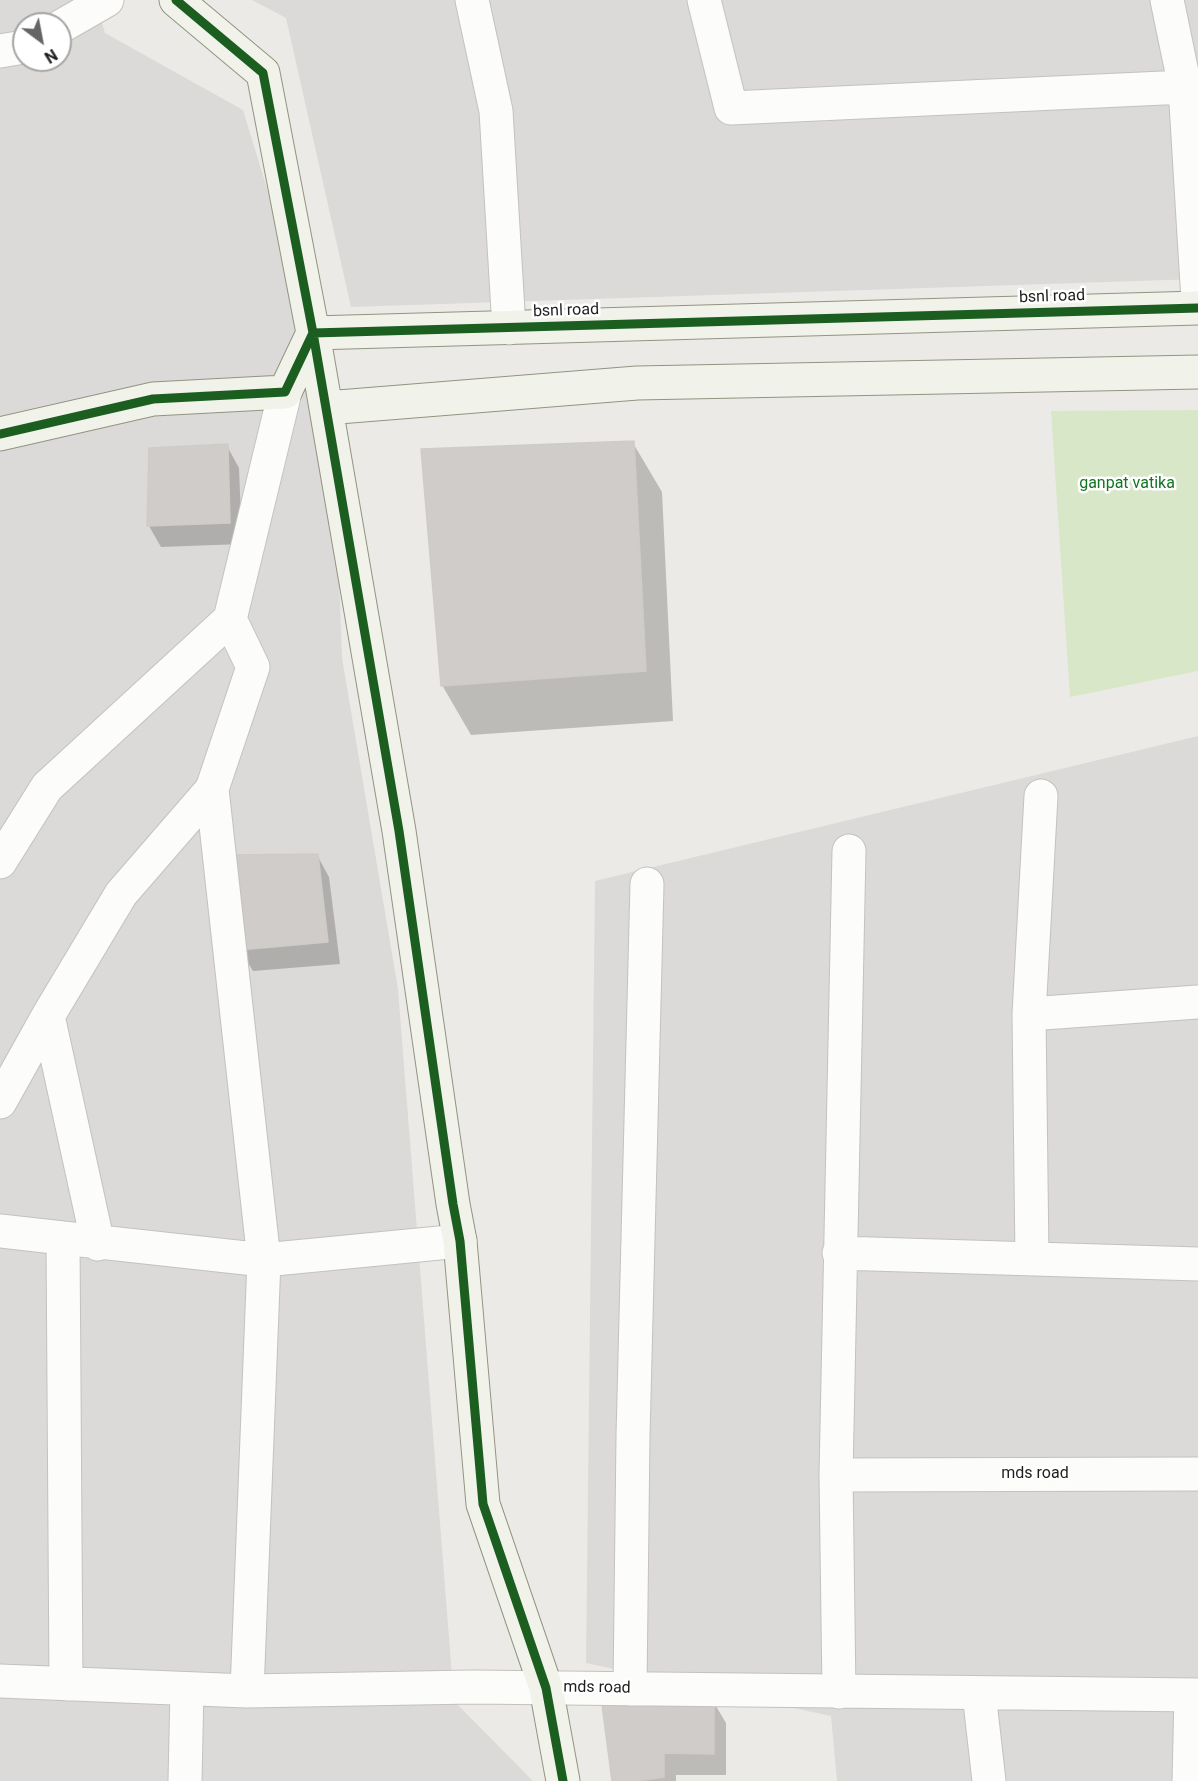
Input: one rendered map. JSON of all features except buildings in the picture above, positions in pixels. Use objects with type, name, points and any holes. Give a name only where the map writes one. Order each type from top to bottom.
[{"type":"street","points":[[72,20],[107,0]]},
{"type":"street","points":[[176,0],[263,74],[314,333],[399,831],[460,1241],[483,1504],[546,1688],[563,1781]]},
{"type":"street","points":[[472,0],[496,111],[509,328]]},
{"type":"street","points":[[704,0],[731,108],[1185,87]]},
{"type":"street","points":[[1167,0],[1185,87],[1198,301]]},
{"type":"street","name":"bsnl road","points":[[314,333],[1198,308]]},
{"type":"street","points":[[0,862],[47,787],[230,619],[285,392],[314,333]]},
{"type":"street","points":[[326,408],[637,383],[1198,372]]},
{"type":"street","points":[[0,434],[153,399],[285,392]]},
{"type":"street","points":[[0,1102],[121,894],[212,789],[253,667],[230,619]]},
{"type":"street","points":[[212,789],[264,1260],[247,1691]]},
{"type":"street","points":[[1032,1259],[1029,1014],[1041,796]]},
{"type":"street","points":[[839,1692],[836,1475],[849,851]]},
{"type":"street","points":[[630,1689],[633,1436],[647,884]]},
{"type":"street","points":[[1029,1014],[1198,1002]]},
{"type":"street","points":[[48,1016],[98,1244]]},
{"type":"street","points":[[0,1231],[98,1244],[264,1260],[460,1241]]},
{"type":"street","points":[[63,1238],[66,1684]]},
{"type":"street","points":[[839,1253],[1198,1264]]},
{"type":"street","name":"mds road","points":[[836,1475],[1198,1474]]},
{"type":"street","name":"mds road","points":[[0,1681],[247,1691],[473,1687],[1194,1695]]},
{"type":"street","points":[[185,1781],[187,1689]]},
{"type":"street","points":[[979,1693],[989,1781]]},
{"type":"street","points":[[1189,1781],[1194,1695]]},
{"type":"shaded area","points":[[0,0],[95,0],[105,33],[243,110],[333,405],[342,658],[398,989],[454,1701],[533,1781],[0,1781]]},
{"type":"shaded area","points":[[252,0],[1198,0],[1198,279],[351,307],[286,18]]},
{"type":"shaded area","points":[[1198,736],[1198,1781],[837,1781],[831,1716],[586,1663],[595,881]]},
{"type":"green space","name":"ganpat vatika","points":[[1198,410],[1198,671],[1070,697],[1051,411]]},
{"type":"cycle path","points":[[176,0],[263,73],[313,333],[1198,308]]},
{"type":"cycle path","points":[[0,434],[153,399],[285,392],[313,333],[399,831],[460,1241],[483,1504],[546,1688],[563,1781]]}]
